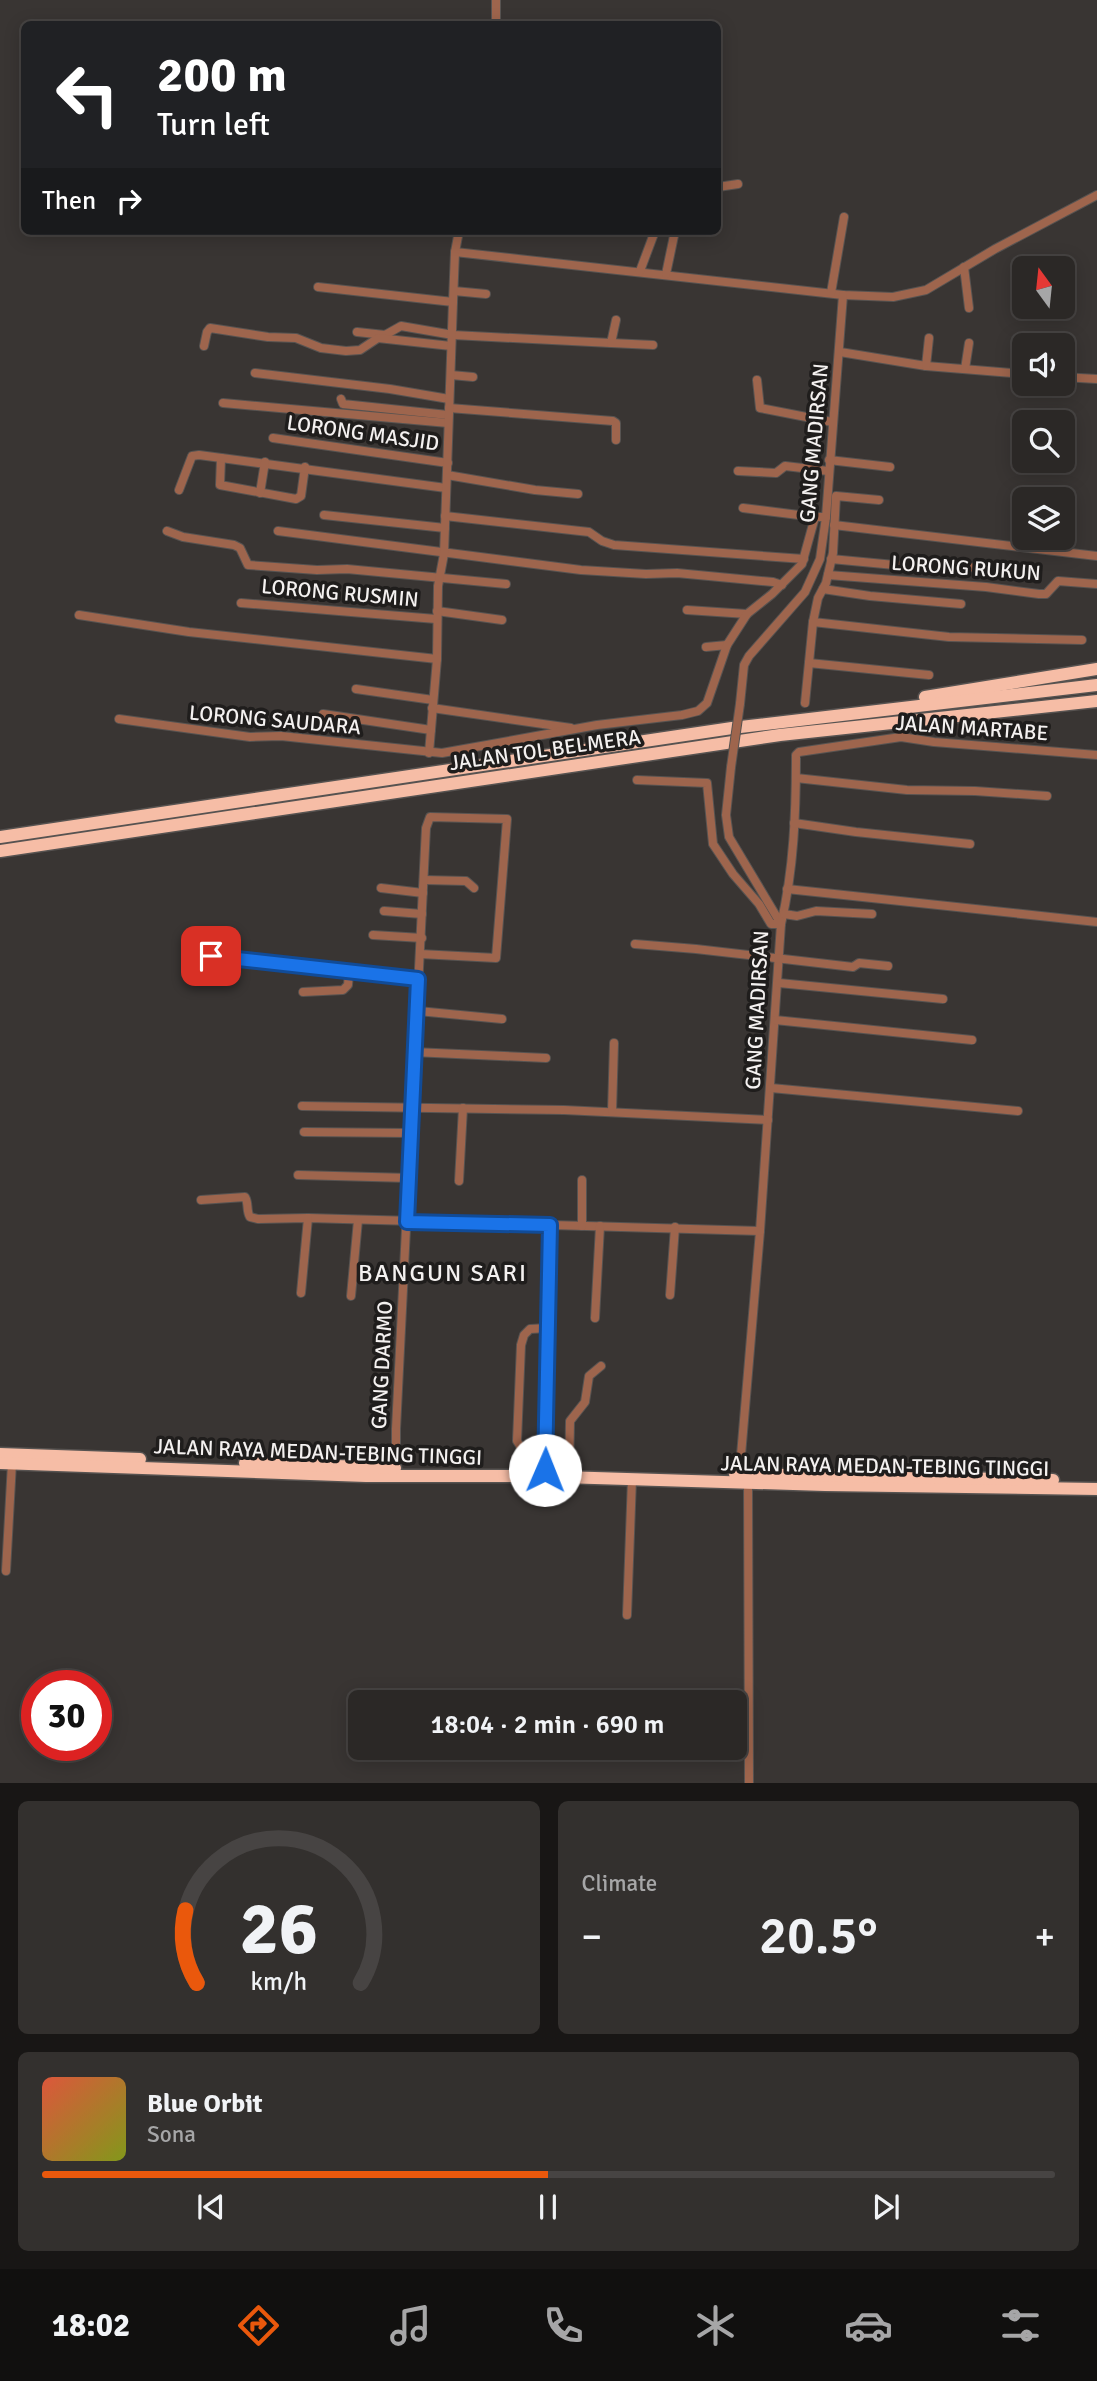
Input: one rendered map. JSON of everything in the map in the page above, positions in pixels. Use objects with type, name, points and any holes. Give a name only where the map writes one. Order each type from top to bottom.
[{"type":"highway","points":[[870,710],[922,697],[1097,668]]},
{"type":"highway","points":[[870,710],[1097,685]]},
{"type":"highway","name":"JALAN TOL BELMERA","points":[[0,851],[780,736],[1097,701]]},
{"type":"highway","name":"JALAN TOL BELMERA","points":[[0,838],[704,732],[870,710]]},
{"type":"highway","name":"JALAN RAYA MEDAN-TEBING TINGGI","points":[[0,1454],[396,1468],[530,1469],[632,1479],[1097,1481]]},
{"type":"highway","name":"JALAN RAYA MEDAN-TEBING TINGGI","points":[[6,1463],[366,1476],[569,1474],[1097,1489]]},
{"type":"street","points":[[496,0],[496,21]]},
{"type":"street","points":[[721,187],[738,184]]},
{"type":"street","points":[[455,252],[843,295],[893,298],[926,290],[1097,195]]},
{"type":"street","points":[[831,293],[844,217]]},
{"type":"street","points":[[429,753],[437,659],[439,578],[444,554],[455,252],[458,235]]},
{"type":"street","points":[[640,271],[654,235]]},
{"type":"street","points":[[666,274],[674,235]]},
{"type":"street","points":[[964,267],[969,308]]},
{"type":"street","points":[[318,287],[453,302]]},
{"type":"street","points":[[454,291],[485,294]]},
{"type":"street","name":"GANG MADIRSAN","points":[[749,1783],[742,1480],[779,984],[781,924],[729,837],[726,815],[744,665],[804,592],[820,559],[832,496],[828,471],[843,295]]},
{"type":"street","points":[[611,343],[616,320]]},
{"type":"street","points":[[357,332],[385,335],[401,326],[453,335],[653,345]]},
{"type":"street","points":[[204,346],[210,328],[296,338],[321,348],[346,351],[360,350],[378,338],[451,346]]},
{"type":"street","points":[[926,366],[929,338]]},
{"type":"street","points":[[965,369],[969,342]]},
{"type":"street","points":[[840,352],[926,366],[1012,373]]},
{"type":"street","points":[[255,373],[390,389],[449,411]]},
{"type":"street","points":[[451,375],[473,377]]},
{"type":"street","points":[[1075,378],[1097,379]]},
{"type":"street","points":[[757,380],[760,408],[832,422]]},
{"type":"street","points":[[341,399],[343,404],[613,421],[616,423],[616,440]]},
{"type":"street","points":[[223,403],[449,411]]},
{"type":"street","name":"LORONG MASJID","points":[[273,438],[448,463]]},
{"type":"street","points":[[179,490],[192,456],[305,467],[446,488]]},
{"type":"street","points":[[221,458],[220,485],[300,498],[305,467]]},
{"type":"street","points":[[829,460],[890,467]]},
{"type":"street","points":[[260,493],[265,462]]},
{"type":"street","points":[[738,471],[776,473],[785,466],[828,471]]},
{"type":"street","points":[[447,475],[578,494]]},
{"type":"street","points":[[805,703],[813,622],[831,559],[834,525],[832,496],[879,500]]},
{"type":"street","points":[[743,508],[826,517]]},
{"type":"street","points":[[324,515],[445,528]]},
{"type":"street","points":[[445,516],[589,532],[614,545],[804,559]]},
{"type":"street","points":[[356,689],[576,729],[698,711],[707,703],[727,645],[747,614],[782,585],[804,559],[814,517]]},
{"type":"street","points":[[834,525],[1097,556]]},
{"type":"street","points":[[167,531],[183,537],[234,545],[240,548],[248,565],[317,570],[348,569],[506,584]]},
{"type":"street","points":[[278,531],[603,572],[677,573],[782,585]]},
{"type":"street","points":[[831,559],[1030,573]]},
{"type":"street","name":"LORONG RUKUN","points":[[828,575],[986,587],[1039,594],[1046,594],[1058,581],[1097,584]]},
{"type":"street","points":[[823,589],[870,597],[961,604]]},
{"type":"street","name":"LORONG RUSMIN","points":[[241,603],[502,620]]},
{"type":"street","points":[[687,610],[747,614]]},
{"type":"street","points":[[79,615],[188,632],[437,659]]},
{"type":"street","points":[[813,622],[949,637],[1082,639]]},
{"type":"street","points":[[706,648],[727,645]]},
{"type":"street","points":[[809,663],[929,676]]},
{"type":"street","points":[[323,714],[431,730]]},
{"type":"street","name":"LORONG SAUDARA","points":[[119,719],[250,737],[281,736],[429,753],[493,745],[576,729]]},
{"type":"street","name":"JALAN MARTABE","points":[[781,924],[788,889],[796,755],[799,752],[901,737],[1097,755]]},
{"type":"street","points":[[796,778],[907,790],[1046,796]]},
{"type":"street","points":[[637,780],[707,783],[713,844],[771,924],[781,924]]},
{"type":"street","name":"GANG DARMO","points":[[396,1468],[413,1052],[418,1011],[418,979],[426,828],[430,817],[507,818],[496,958],[420,954]]},
{"type":"street","points":[[794,823],[970,844]]},
{"type":"street","points":[[424,880],[466,881],[474,888]]},
{"type":"street","points":[[381,888],[423,894]]},
{"type":"street","points":[[788,889],[1097,922]]},
{"type":"street","points":[[384,911],[422,914]]},
{"type":"street","points":[[784,914],[797,916],[816,911],[872,914]]},
{"type":"street","points":[[373,934],[422,938]]},
{"type":"street","points":[[635,944],[853,967],[859,963],[888,966]]},
{"type":"street","points":[[186,953],[418,979]]},
{"type":"street","points":[[303,992],[343,990],[348,985],[349,972]]},
{"type":"street","points":[[779,984],[943,999]]},
{"type":"street","points":[[418,1011],[502,1019]]},
{"type":"street","points":[[775,1020],[972,1040]]},
{"type":"street","points":[[612,1112],[614,1043]]},
{"type":"street","points":[[413,1052],[546,1058]]},
{"type":"street","points":[[771,1088],[1018,1111]]},
{"type":"street","points":[[302,1107],[612,1112],[768,1120]]},
{"type":"street","points":[[459,1181],[463,1108]]},
{"type":"street","points":[[304,1132],[411,1133]]},
{"type":"street","points":[[298,1175],[409,1178]]},
{"type":"street","points":[[582,1180],[582,1226]]},
{"type":"street","points":[[201,1200],[245,1197],[250,1217],[258,1219],[308,1218],[760,1231]]},
{"type":"street","points":[[301,1293],[308,1218]]},
{"type":"street","points":[[351,1296],[358,1220]]},
{"type":"street","points":[[545,1470],[550,1225]]},
{"type":"street","points":[[595,1318],[600,1226]]},
{"type":"street","points":[[670,1295],[675,1227]]},
{"type":"street","points":[[530,1469],[517,1441],[521,1345],[524,1335],[530,1329],[548,1328]]},
{"type":"street","points":[[569,1474],[570,1421],[585,1402],[589,1376],[601,1366]]},
{"type":"street","points":[[6,1463],[6,1571]]},
{"type":"street","points":[[627,1615],[632,1479]]},
{"type":"district","name":"BANGUN SARI","points":[[443,1273]]},
{"type":"route","points":[[211,956],[418,979],[407,1222],[550,1225],[545,1470]]}]
